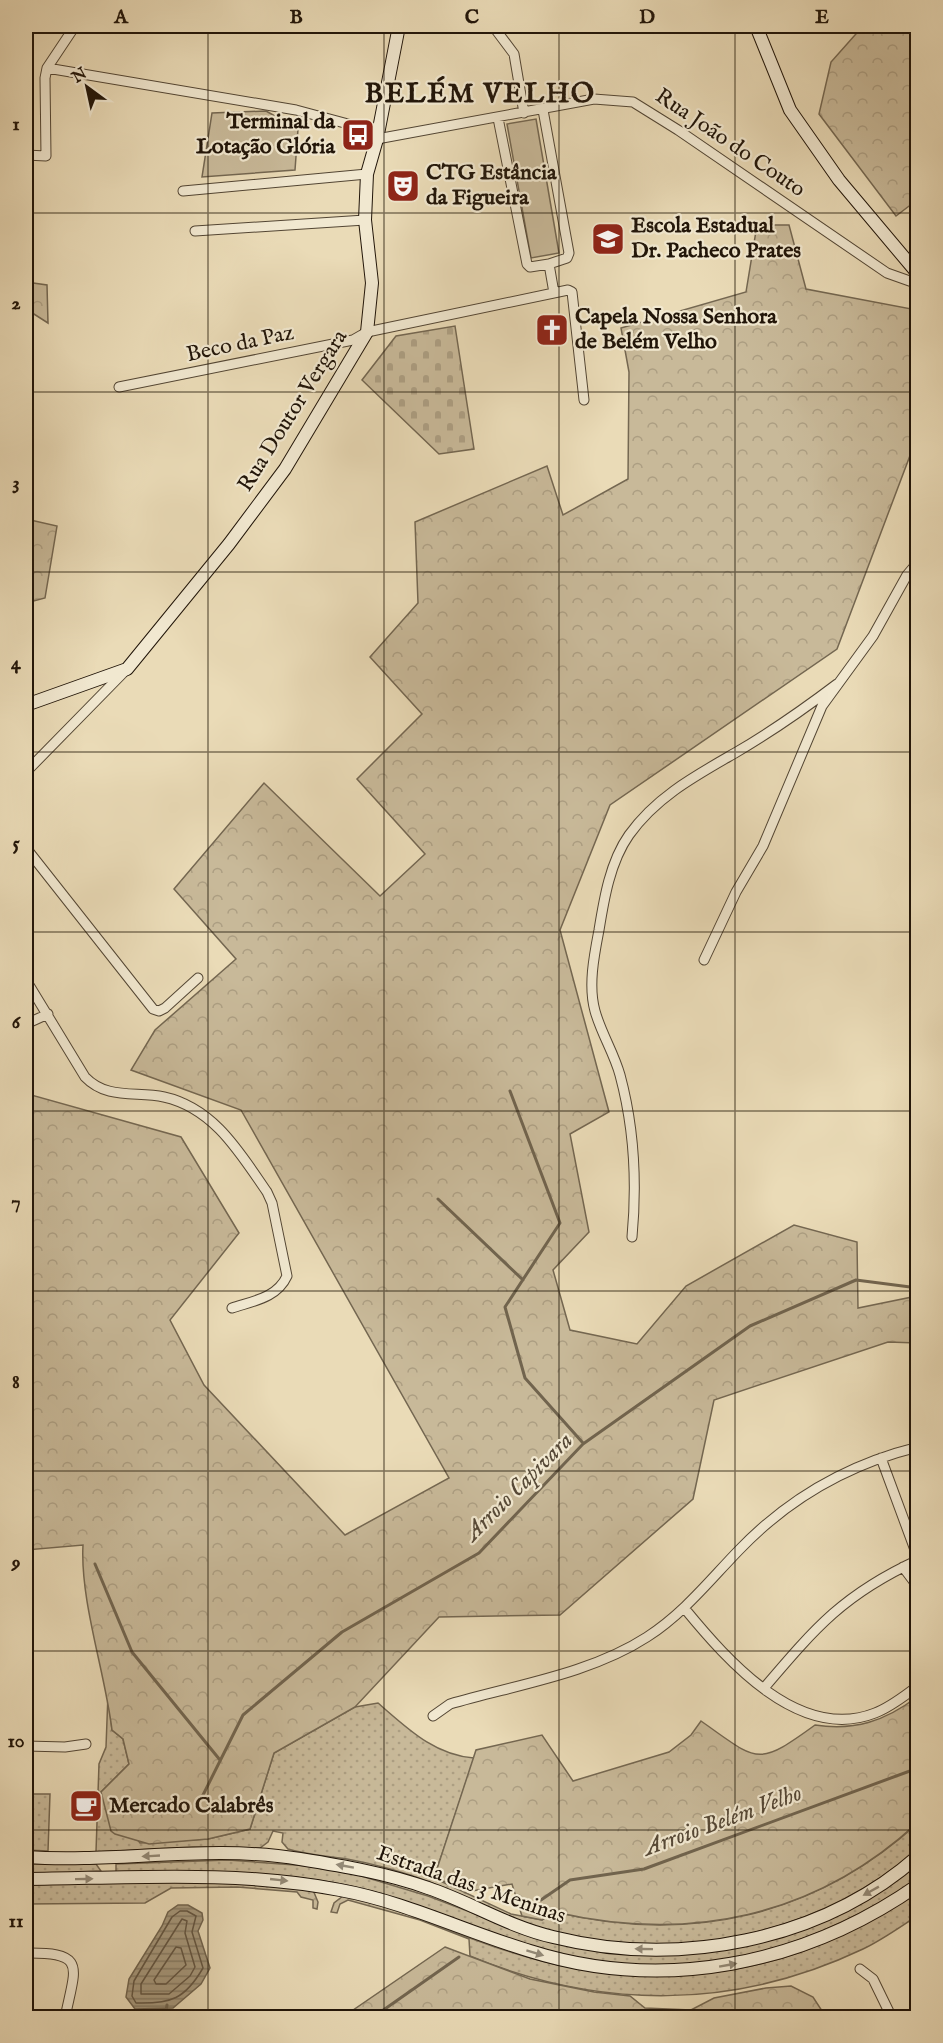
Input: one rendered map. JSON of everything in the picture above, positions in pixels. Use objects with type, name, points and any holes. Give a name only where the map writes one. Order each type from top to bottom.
[{"type":"main road","name":"Rua Doutor Vergara","points":[[126,669],[229,544],[285,469],[367,332],[372,283],[365,220],[367,174],[377,139],[399,26]]},
{"type":"main road","points":[[756,26],[790,111],[839,180],[918,274]]},
{"type":"main road","points":[[26,705],[126,669]]},
{"type":"main road","name":"Estrada das 3 Meninas","points":[[26,1857],[111,1858],[225,1853],[297,1858],[365,1870],[429,1888],[553,1937],[606,1947],[677,1950],[728,1944],[797,1926],[882,1884],[918,1856]]},
{"type":"main road","points":[[111,1858],[112,1878]]},
{"type":"main road","name":"Estrada das 3 Meninas","points":[[26,1879],[250,1877],[318,1886],[402,1905],[526,1950],[567,1962],[656,1971],[711,1968],[789,1951],[855,1924],[918,1885]]},
{"type":"street","points":[[26,155],[46,156],[45,78],[47,68],[75,26]]},
{"type":"street","points":[[492,26],[514,54],[524,113]]},
{"type":"street","points":[[47,68],[296,110],[363,128],[377,139]]},
{"type":"street","name":"Rua João do Couto","points":[[377,139],[594,99],[633,102],[678,130],[887,273],[918,284]]},
{"type":"street","points":[[498,118],[527,264],[530,267],[549,264],[567,258],[569,254],[543,110]]},
{"type":"street","points":[[183,191],[367,174]]},
{"type":"street","points":[[195,231],[365,220]]},
{"type":"street","points":[[549,264],[554,293],[568,290],[572,292],[584,400]]},
{"type":"street","name":"Beco da Paz","points":[[119,387],[353,340],[367,332],[554,293]]},
{"type":"street","points":[[704,960],[772,826],[822,706],[873,636],[907,575],[918,562]]},
{"type":"street","points":[[26,772],[126,669]]},
{"type":"street","points":[[632,1237],[636,1197],[630,1127],[620,1073],[603,1037],[594,1008],[592,967],[610,875],[628,837],[658,803],[696,773],[782,723],[837,684]]},
{"type":"street","points":[[26,848],[153,1009],[159,1011],[165,1008],[198,978]]},
{"type":"street","points":[[26,980],[85,1077],[94,1086],[112,1093],[164,1097],[202,1114],[227,1135],[267,1192],[272,1203],[287,1276],[282,1285],[272,1294],[232,1308]]},
{"type":"street","points":[[26,1024],[48,1014]]},
{"type":"street","points":[[433,1716],[450,1704],[604,1659],[646,1638],[685,1609],[773,1517],[820,1486],[881,1458],[918,1447]]},
{"type":"street","points":[[764,1688],[833,1611],[868,1586],[918,1559],[881,1458]]},
{"type":"street","points":[[903,1567],[918,1587]]},
{"type":"street","points":[[685,1609],[721,1651],[764,1688],[798,1710],[814,1716],[845,1719],[874,1713],[918,1686]]},
{"type":"street","points":[[26,1746],[65,1748],[86,1744]]},
{"type":"street","points":[[26,1953],[56,1953],[70,1961],[74,1972],[65,2018]]},
{"type":"street","points":[[860,1970],[873,1979],[892,2018]]},
{"type":"green space","points":[[863,26],[917,26],[917,200],[896,216],[819,114],[831,62]]},
{"type":"green space","points":[[266,111],[298,129],[295,170],[202,177],[212,113]]},
{"type":"green space","points":[[536,119],[559,253],[531,258],[507,124]]},
{"type":"green space","points":[[757,225],[789,225],[806,289],[917,310],[917,437],[837,649],[610,805],[560,930],[609,1112],[570,1134],[589,1232],[553,1270],[570,1330],[637,1344],[686,1286],[794,1225],[857,1242],[858,1308],[917,1296],[917,1343],[888,1342],[714,1400],[693,1499],[560,1615],[439,1617],[355,1707],[274,1753],[250,1829],[208,1839],[149,1844],[115,1834],[111,1831],[101,1792],[129,1764],[123,1739],[112,1730],[85,1589],[83,1545],[26,1550],[26,1097],[28,1094],[181,1137],[239,1233],[170,1320],[204,1385],[345,1535],[449,1478],[241,1110],[131,1070],[155,1030],[236,959],[174,889],[264,783],[380,896],[425,854],[357,779],[422,714],[370,657],[418,603],[415,522],[547,466],[563,515],[628,479],[629,372],[621,328],[746,292]]},
{"type":"green space","points":[[26,282],[47,285],[48,323],[26,309]]},
{"type":"green space","points":[[455,326],[474,449],[439,454],[362,380],[396,336]]},
{"type":"green space","points":[[26,519],[57,526],[45,598],[26,603]]},
{"type":"green space","points":[[108,1694],[112,1730],[123,1739],[129,1764],[101,1792],[140,1843],[208,1839],[250,1829],[274,1753],[355,1707],[378,1703],[411,1731],[434,1746],[446,1752],[474,1758],[434,1878],[511,1914],[542,1920],[555,1912],[605,1921],[654,1925],[702,1923],[748,1915],[793,1901],[837,1881],[878,1855],[918,1823],[917,1851],[875,1881],[831,1905],[785,1924],[737,1936],[689,1943],[639,1944],[589,1939],[538,1928],[506,1917],[433,1883],[410,1875],[357,1861],[288,1849],[282,1842],[283,1833],[273,1831],[268,1842],[260,1848],[193,1847],[96,1852],[99,1764],[106,1747]]},
{"type":"green space","points":[[917,1697],[917,1823],[878,1855],[836,1881],[793,1901],[748,1914],[702,1922],[654,1924],[605,1921],[555,1912],[542,1920],[522,1916],[512,1884],[472,1891],[434,1878],[476,1750],[542,1735],[573,1781],[669,1752],[691,1735],[701,1721],[747,1751],[757,1754],[768,1753],[796,1739],[815,1725],[843,1727],[869,1722],[893,1712]]},
{"type":"green space","points":[[26,1794],[50,1794],[48,1851],[26,1850]]},
{"type":"green space","points":[[228,1860],[309,1866],[358,1875],[428,1896],[520,1931],[604,1952],[787,1934],[918,1862],[917,1880],[881,1902],[807,1937],[769,1950],[730,1959],[648,1966],[583,1961],[498,1937],[383,1894],[333,1883],[240,1873],[116,1874],[116,1864]]},
{"type":"green space","points":[[26,1864],[96,1864],[101,1871],[26,1875]]},
{"type":"green space","points":[[206,1881],[313,1890],[318,1902],[317,1909],[313,1908],[313,1900],[301,1897],[297,1892],[237,1887],[171,1888],[145,1903],[26,1904],[26,1884]]},
{"type":"green space","points":[[918,1891],[917,1916],[863,1949],[815,1969],[766,1983],[717,1992],[667,1996],[618,1994],[568,1986],[519,1974],[470,1956],[469,1939],[420,1920],[348,1900],[340,1904],[337,1913],[331,1912],[334,1903],[343,1896],[361,1897],[512,1953],[538,1960],[598,1972],[668,1976],[738,1969],[806,1950],[859,1926]]},
{"type":"green space","points":[[445,1947],[530,1979],[594,1992],[630,1996],[645,2008],[691,2010],[714,1998],[766,1988],[791,1986],[813,1997],[826,2017],[343,2017]]},
{"type":"water","points":[[178,1905],[188,1905],[202,1913],[203,1920],[198,1931],[210,1968],[201,1984],[173,2008],[135,2009],[126,1997],[129,1979],[162,1926],[168,1912]]},
{"type":"waterway","points":[[510,1091],[560,1223],[505,1307],[525,1378],[583,1443]]},
{"type":"waterway","points":[[438,1199],[523,1280]]},
{"type":"waterway","name":"Arroio Capivara","points":[[200,1801],[243,1715],[342,1632],[479,1553],[583,1444],[750,1326],[856,1280],[918,1288]]},
{"type":"waterway","points":[[95,1564],[132,1652],[220,1760]]},
{"type":"waterway","name":"Arroio Belém Velho","points":[[541,1900],[570,1880],[644,1869],[918,1768]]},
{"type":"waterway","name":"Arroio Belém Velho","points":[[372,2018],[459,1957]]},
{"type":"waterway","name":"Arroio Capivara","points":[[165,2018],[167,2005]]},
{"type":"place","name":"Terminal da Lotação Glória","points":[[358,135]]},
{"type":"place","name":"CTG Estância da Figueira","points":[[403,186]]},
{"type":"place","name":"Escola Estadual Dr. Pacheco Prates","points":[[608,239]]},
{"type":"place","name":"Capela Nossa Senhora de Belém Velho","points":[[552,330]]},
{"type":"place","name":"Mercado Calabrês","points":[[86,1806]]},
{"type":"district","name":"BELÉM VELHO","points":[[480,94]]}]
